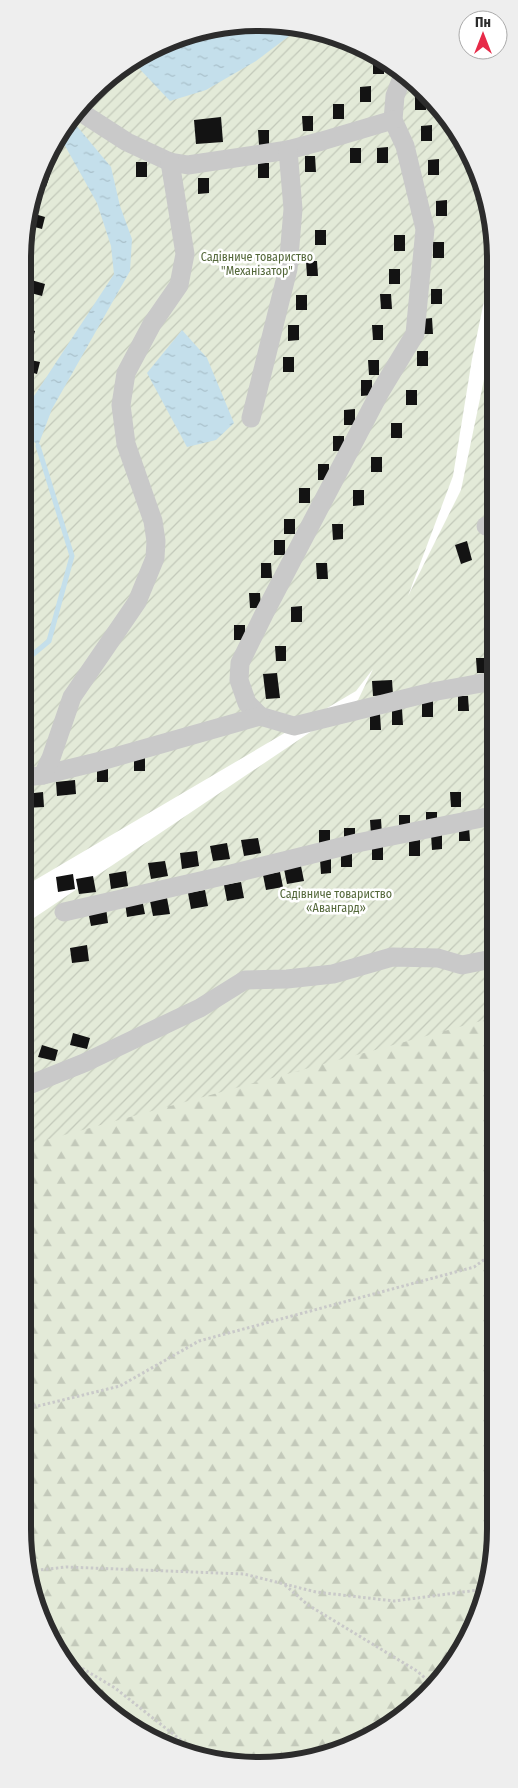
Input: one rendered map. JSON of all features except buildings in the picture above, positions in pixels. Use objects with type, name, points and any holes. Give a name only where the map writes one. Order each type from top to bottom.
[{"type":"street","points":[[401,81],[395,96],[393,120],[405,146],[425,229],[415,334],[380,392],[265,612],[240,662],[240,680],[247,703],[260,716],[294,726],[432,692],[487,682]]},
{"type":"street","points":[[84,114],[127,142],[170,162],[188,165],[288,150],[393,120]]},
{"type":"street","points":[[251,418],[288,269],[293,209],[288,150]]},
{"type":"street","points":[[34,776],[51,758],[72,697],[137,602],[155,558],[154,521],[126,444],[121,405],[126,373],[152,324],[179,285],[185,254],[170,162]]},
{"type":"street","points":[[34,776],[102,761],[260,716]]},
{"type":"street","points":[[64,912],[227,876],[357,843],[487,817]]},
{"type":"street","points":[[31,1084],[84,1063],[200,1008],[245,980],[287,979],[332,974],[392,957],[438,958],[462,965],[487,960]]},
{"type":"path","points":[[31,1406],[38,1406],[120,1386],[199,1341],[474,1267],[487,1258]]},
{"type":"path","points":[[35,1570],[66,1567],[234,1573],[316,1592],[394,1601],[478,1590]]},
{"type":"path","points":[[284,1584],[308,1605],[417,1671],[428,1681]]},
{"type":"path","points":[[76,1665],[115,1688],[189,1746]]},
{"type":"green space","name":"Садівниче товариство \"Механізатор\"","points":[[259,31],[289,33],[332,43],[360,55],[398,78],[440,120],[463,158],[475,186],[485,229],[487,287],[472,359],[453,476],[408,596],[461,490],[487,365],[487,1019],[31,1144],[31,920],[358,700],[373,669],[356,691],[31,882],[31,259],[33,229],[43,186],[55,158],[78,120],[98,98],[132,70],[158,55],[200,39],[229,33]]},
{"type":"green space","points":[[487,954],[487,1529],[485,1559],[475,1602],[463,1630],[440,1668],[398,1710],[360,1733],[332,1745],[289,1755],[259,1757],[229,1755],[186,1745],[158,1733],[120,1710],[78,1668],[55,1630],[39,1588],[33,1559],[31,1529],[31,1091]]},
{"type":"water","points":[[259,31],[292,34],[256,61],[206,90],[170,101],[137,67],[158,55],[200,39],[229,33]]},
{"type":"water","points":[[75,124],[111,167],[120,206],[132,239],[130,271],[52,409],[38,446],[31,436],[31,406],[34,396],[114,274],[111,246],[97,203],[63,143]]},
{"type":"water","points":[[182,330],[207,358],[234,423],[216,440],[187,447],[147,373]]},
{"type":"waterway","points":[[31,656],[49,641],[72,556],[38,446]]},
{"type":"park label","name":"Садівниче товариство «Авангард»","points":[[336,901]]}]
